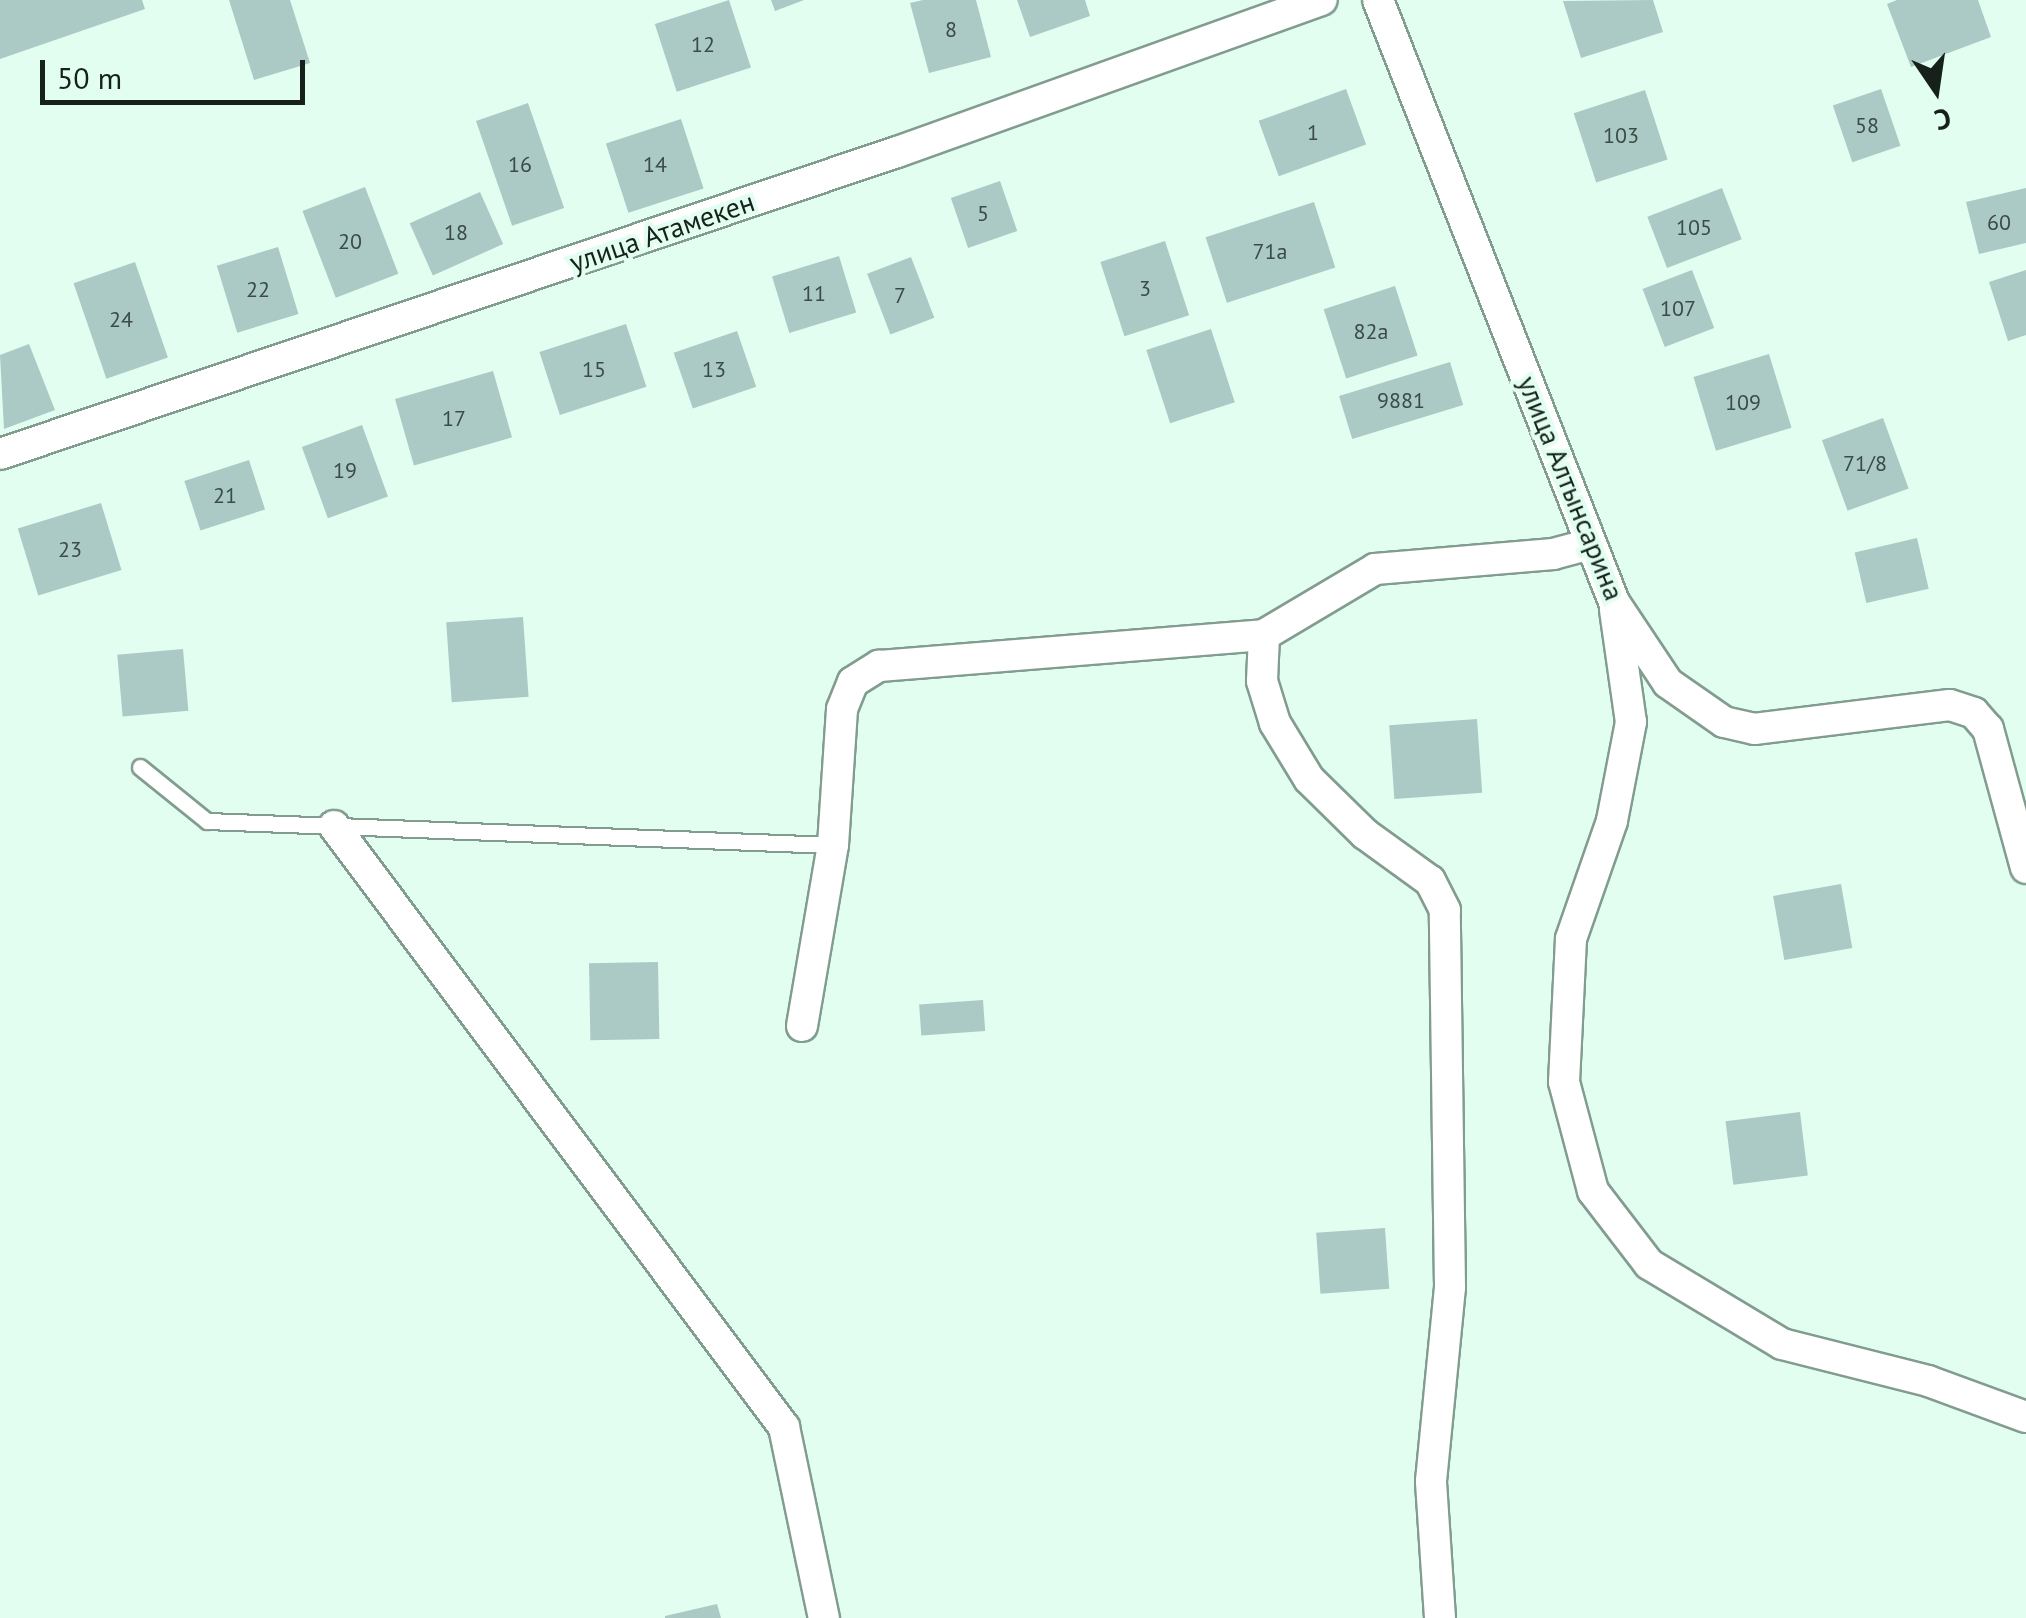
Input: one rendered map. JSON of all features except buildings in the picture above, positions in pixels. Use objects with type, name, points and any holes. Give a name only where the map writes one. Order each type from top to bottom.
[{"type":"street","name":"улица Атамекен","points":[[0,454],[898,152],[1322,0]]},
{"type":"street","name":"улица Алтынсарина","points":[[1378,0],[1614,602],[1668,683],[1724,722],[1754,728],[1950,705],[1974,714],[1988,729],[2026,868]]},
{"type":"street","points":[[802,1026],[833,845],[842,709],[853,682],[880,666],[1264,636],[1375,570],[1553,554],[1591,544]]},
{"type":"street","points":[[1614,602],[1631,722],[1612,820],[1571,939],[1564,1082],[1593,1191],[1649,1264],[1782,1344],[1928,1381],[2026,1417]]},
{"type":"street","points":[[1264,636],[1262,681],[1275,723],[1309,779],[1365,834],[1430,880],[1445,910],[1450,1287],[1431,1481],[1440,1618]]},
{"type":"street","points":[[334,826],[784,1427],[824,1618]]},
{"type":"lane","points":[[140,767],[206,821],[833,845]]}]
